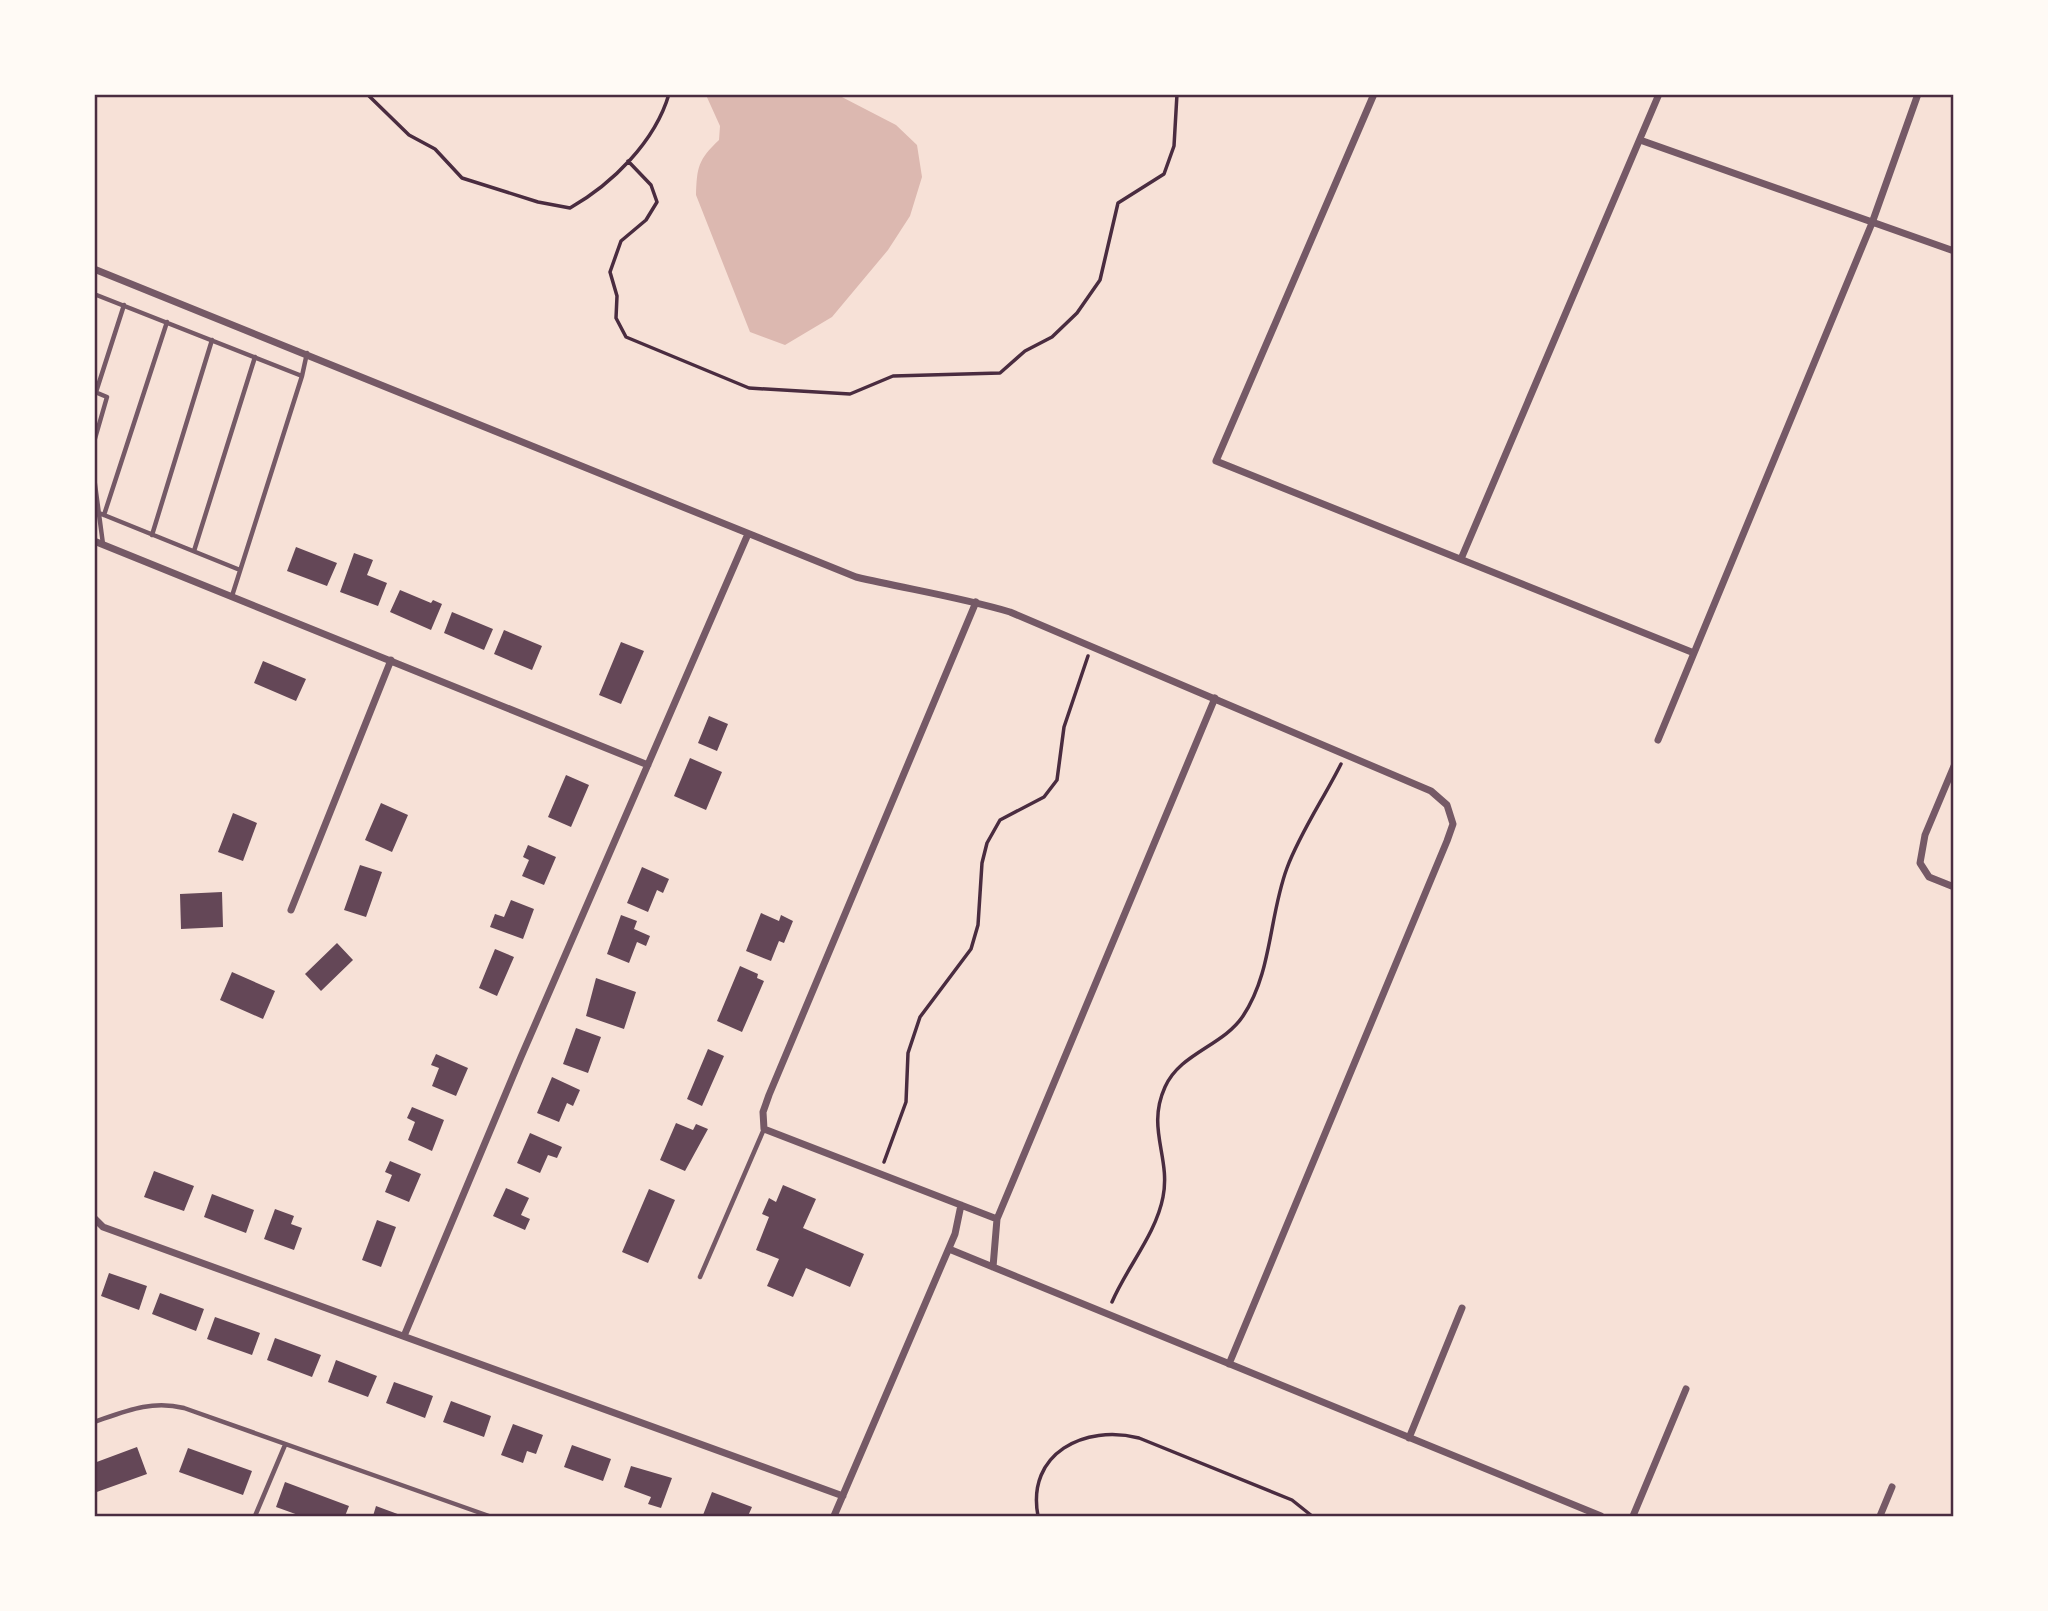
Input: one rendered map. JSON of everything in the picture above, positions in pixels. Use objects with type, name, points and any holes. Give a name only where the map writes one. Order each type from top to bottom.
[{"type":"street","points":[[1374,94],[1216,461],[1694,653]]},
{"type":"street","points":[[1461,558],[1658,94]]},
{"type":"street","points":[[1658,740],[1872,223],[1918,94]]},
{"type":"street","points":[[1640,140],[1954,251]]},
{"type":"street","points":[[94,269],[856,577],[976,602],[1092,647],[1347,753],[1432,791],[1447,805],[1453,824],[1229,1364]]},
{"type":"street","points":[[404,1336],[748,534]]},
{"type":"street","points":[[99,542],[648,765]]},
{"type":"street","points":[[976,602],[763,1112],[764,1129],[998,1219]]},
{"type":"street","points":[[290,910],[391,660]]},
{"type":"street","points":[[993,1267],[998,1219],[1214,698]]},
{"type":"street","points":[[1954,766],[1925,835],[1920,863],[1929,877],[1954,887]]},
{"type":"street","points":[[834,1517],[948,1249],[961,1205]]},
{"type":"street","points":[[94,1218],[103,1227],[843,1496]]},
{"type":"street","points":[[948,1249],[1601,1517]]},
{"type":"street","points":[[1409,1438],[1462,1308]]},
{"type":"street","points":[[1633,1517],[1686,1389]]},
{"type":"street","points":[[1880,1517],[1892,1487]]},
{"type":"lane","points":[[94,294],[302,376]]},
{"type":"lane","points":[[94,442],[107,397],[95,392],[124,305]]},
{"type":"lane","points":[[99,542],[102,514],[167,322]]},
{"type":"lane","points":[[152,534],[212,340]]},
{"type":"lane","points":[[232,596],[302,376],[306,353]]},
{"type":"lane","points":[[194,551],[255,357]]},
{"type":"lane","points":[[94,477],[102,514]]},
{"type":"lane","points":[[102,514],[240,570]]},
{"type":"lane","points":[[700,1277],[764,1129]]},
{"type":"lane","points":[[94,1422],[143,1405],[164,1404],[489,1517]]},
{"type":"lane","points":[[255,1517],[285,1445]]},
{"type":"path","points":[[367,94],[409,135],[435,149],[462,178],[538,202],[570,208],[596,193],[628,161],[663,115],[668,94]]},
{"type":"path","points":[[628,161],[651,185],[657,202],[646,220],[621,241],[610,272],[617,296],[615,318],[626,337],[749,388],[850,394],[893,376],[1000,373],[1025,351],[1052,337],[1077,313],[1100,280],[1118,203],[1164,174],[1174,146],[1177,94]]},
{"type":"path","points":[[879,1174],[906,1102],[908,1053],[916,1026],[971,949],[978,925],[982,863],[987,843],[1000,820],[1044,797],[1057,780],[1064,727],[1092,647]]},
{"type":"path","points":[[1107,1314],[1121,1280],[1157,1217],[1164,1194],[1163,1162],[1155,1120],[1165,1086],[1182,1064],[1242,1017],[1264,966],[1287,868],[1347,753]]},
{"type":"path","points":[[1038,1517],[1035,1497],[1039,1482],[1058,1452],[1072,1442],[1095,1434],[1119,1432],[1139,1437],[1292,1500],[1312,1517]]},
{"type":"shaded area","points":[[706,95],[838,95],[896,125],[917,145],[922,177],[910,216],[888,250],[832,317],[785,345],[750,332],[696,195],[700,164],[719,140],[720,126]]},
{"type":"building","points":[[296,547],[337,563],[327,586],[287,571]]},
{"type":"building","points":[[354,553],[373,560],[367,575],[387,583],[378,606],[340,592]]},
{"type":"building","points":[[400,590],[431,603],[433,600],[442,604],[431,630],[390,612]]},
{"type":"building","points":[[452,612],[493,629],[484,650],[444,633]]},
{"type":"building","points":[[504,630],[542,646],[532,670],[494,654]]},
{"type":"building","points":[[621,642],[644,651],[621,704],[599,695]]},
{"type":"building","points":[[263,661],[306,679],[296,701],[254,683]]},
{"type":"building","points":[[709,716],[728,724],[717,751],[698,743]]},
{"type":"building","points":[[690,758],[722,772],[706,810],[674,796]]},
{"type":"building","points":[[566,775],[589,785],[571,827],[548,817]]},
{"type":"building","points":[[381,803],[408,815],[392,852],[365,840]]},
{"type":"building","points":[[233,813],[257,823],[243,861],[218,852]]},
{"type":"building","points":[[528,845],[556,857],[544,885],[522,876],[529,860],[523,857]]},
{"type":"building","points":[[360,865],[382,872],[366,917],[344,910]]},
{"type":"building","points":[[642,867],[669,879],[663,893],[657,890],[648,912],[627,903]]},
{"type":"building","points":[[222,892],[223,927],[181,929],[180,894]]},
{"type":"building","points":[[511,900],[534,909],[523,939],[490,927],[495,914],[504,917]]},
{"type":"building","points":[[761,913],[779,921],[781,915],[793,921],[784,943],[779,941],[771,961],[746,951]]},
{"type":"building","points":[[621,915],[637,921],[634,929],[650,936],[646,946],[637,942],[629,963],[607,954]]},
{"type":"building","points":[[337,943],[353,960],[321,991],[305,974]]},
{"type":"building","points":[[495,949],[514,957],[497,996],[479,988]]},
{"type":"building","points":[[740,966],[758,974],[757,978],[764,981],[742,1032],[717,1021]]},
{"type":"building","points":[[232,972],[275,991],[263,1019],[220,1000]]},
{"type":"building","points":[[596,978],[636,992],[624,1029],[586,1016]]},
{"type":"building","points":[[576,1028],[601,1037],[588,1073],[563,1064]]},
{"type":"building","points":[[708,1049],[724,1056],[702,1106],[687,1099]]},
{"type":"building","points":[[436,1054],[468,1068],[456,1096],[432,1086],[439,1068],[431,1065]]},
{"type":"building","points":[[552,1077],[580,1090],[573,1106],[567,1103],[559,1122],[537,1113]]},
{"type":"building","points":[[412,1107],[444,1120],[432,1151],[408,1140],[415,1122],[407,1118]]},
{"type":"building","points":[[676,1123],[693,1130],[696,1124],[708,1129],[685,1171],[660,1160]]},
{"type":"building","points":[[530,1133],[562,1147],[557,1158],[548,1155],[540,1173],[517,1163]]},
{"type":"building","points":[[390,1161],[421,1174],[409,1202],[385,1192],[392,1175],[385,1172]]},
{"type":"building","points":[[154,1171],[194,1186],[184,1211],[144,1197]]},
{"type":"building","points":[[783,1185],[816,1199],[803,1228],[864,1254],[850,1287],[806,1268],[793,1297],[767,1286],[779,1259],[756,1250],[769,1217],[762,1214],[769,1198],[776,1202]]},
{"type":"building","points":[[506,1188],[529,1198],[521,1215],[530,1219],[525,1230],[493,1216]]},
{"type":"building","points":[[649,1189],[675,1200],[648,1263],[622,1252]]},
{"type":"building","points":[[212,1194],[254,1210],[246,1233],[204,1217]]},
{"type":"building","points":[[275,1209],[294,1216],[291,1224],[302,1228],[294,1250],[264,1239]]},
{"type":"building","points":[[377,1220],[396,1227],[381,1267],[362,1260]]},
{"type":"building","points":[[109,1273],[147,1286],[139,1310],[101,1296]]},
{"type":"building","points":[[160,1293],[204,1309],[196,1331],[152,1314]]},
{"type":"building","points":[[215,1317],[260,1333],[252,1355],[207,1339]]},
{"type":"building","points":[[275,1338],[321,1355],[312,1377],[267,1360]]},
{"type":"building","points":[[336,1360],[377,1376],[368,1397],[328,1382]]},
{"type":"building","points":[[394,1382],[433,1396],[425,1418],[386,1403]]},
{"type":"building","points":[[451,1401],[491,1416],[484,1437],[443,1422]]},
{"type":"building","points":[[513,1424],[543,1435],[536,1454],[527,1451],[523,1463],[501,1455]]},
{"type":"building","points":[[572,1445],[611,1459],[603,1481],[564,1467]]},
{"type":"building","points":[[137,1447],[147,1474],[94,1493],[94,1463]]},
{"type":"building","points":[[188,1448],[252,1471],[243,1495],[179,1472]]},
{"type":"building","points":[[631,1466],[672,1478],[661,1508],[648,1504],[651,1497],[624,1487]]},
{"type":"building","points":[[285,1482],[349,1506],[345,1516],[301,1516],[276,1507]]},
{"type":"building","points":[[712,1492],[752,1507],[748,1516],[703,1515]]},
{"type":"building","points":[[376,1506],[403,1516],[373,1516]]}]
